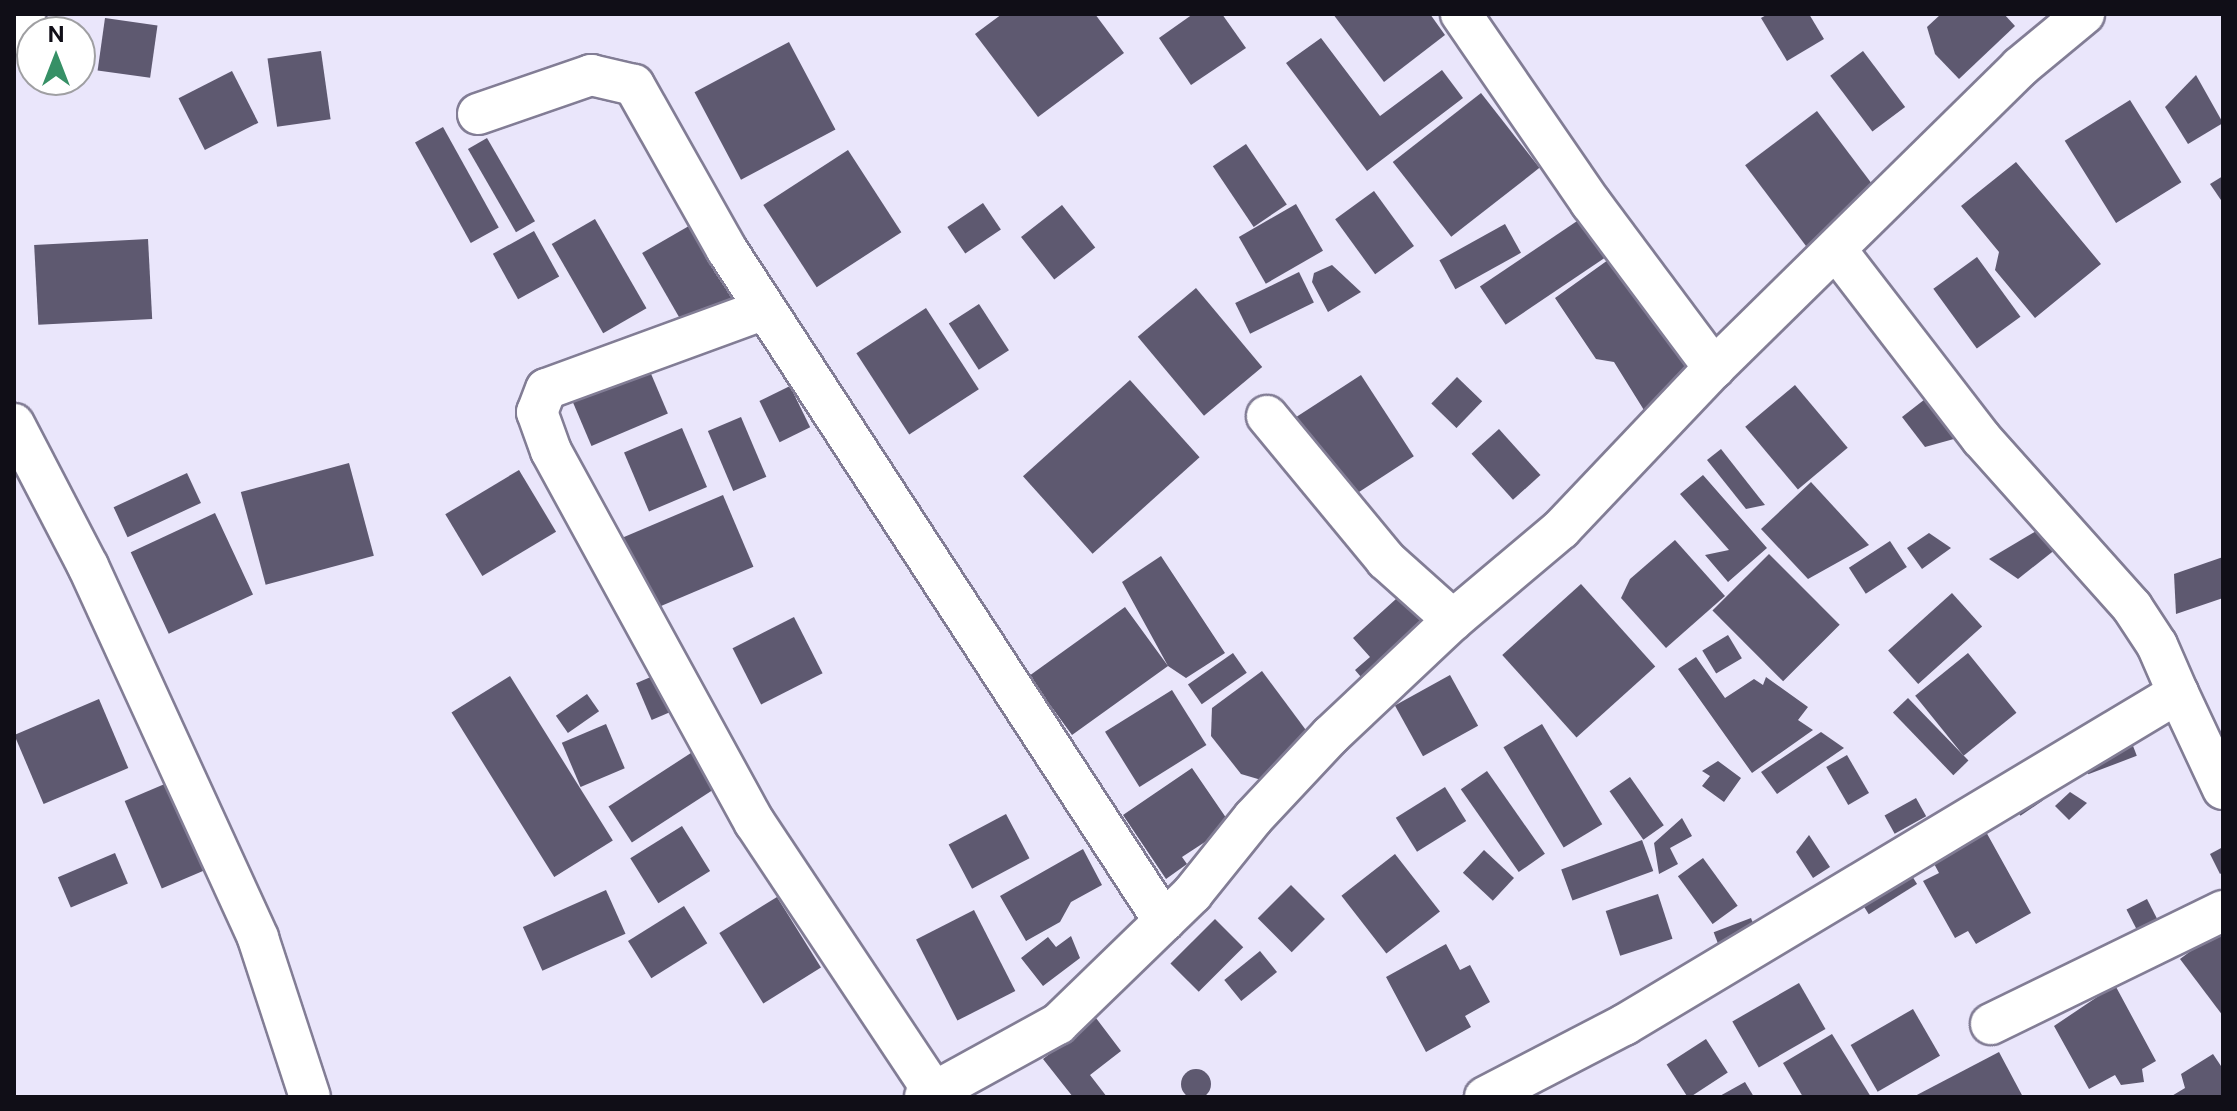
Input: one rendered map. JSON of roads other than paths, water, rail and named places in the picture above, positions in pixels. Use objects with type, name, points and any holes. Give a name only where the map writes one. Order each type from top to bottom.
[{"type":"street","points":[[14,34],[25,14]]},
{"type":"street","points":[[1461,14],[1591,203],[1714,368]]},
{"type":"street","points":[[765,309],[546,389],[537,412],[551,451],[755,823],[930,1095],[1058,1024],[1164,921],[1331,735],[1453,620],[1561,529],[1714,368],[1837,251],[2020,67],[2084,14]]},
{"type":"street","points":[[478,114],[591,75],[615,76],[634,85],[765,309],[1164,921]]},
{"type":"street","points":[[1837,251],[1981,438],[2132,607],[2157,645],[2223,789]]},
{"type":"street","points":[[1267,416],[1386,560],[1453,620]]},
{"type":"street","points":[[14,424],[88,566],[258,938],[310,1097]]},
{"type":"street","points":[[1485,1097],[1624,1025],[2178,693]]},
{"type":"street","points":[[1991,1024],[2223,911]]}]
